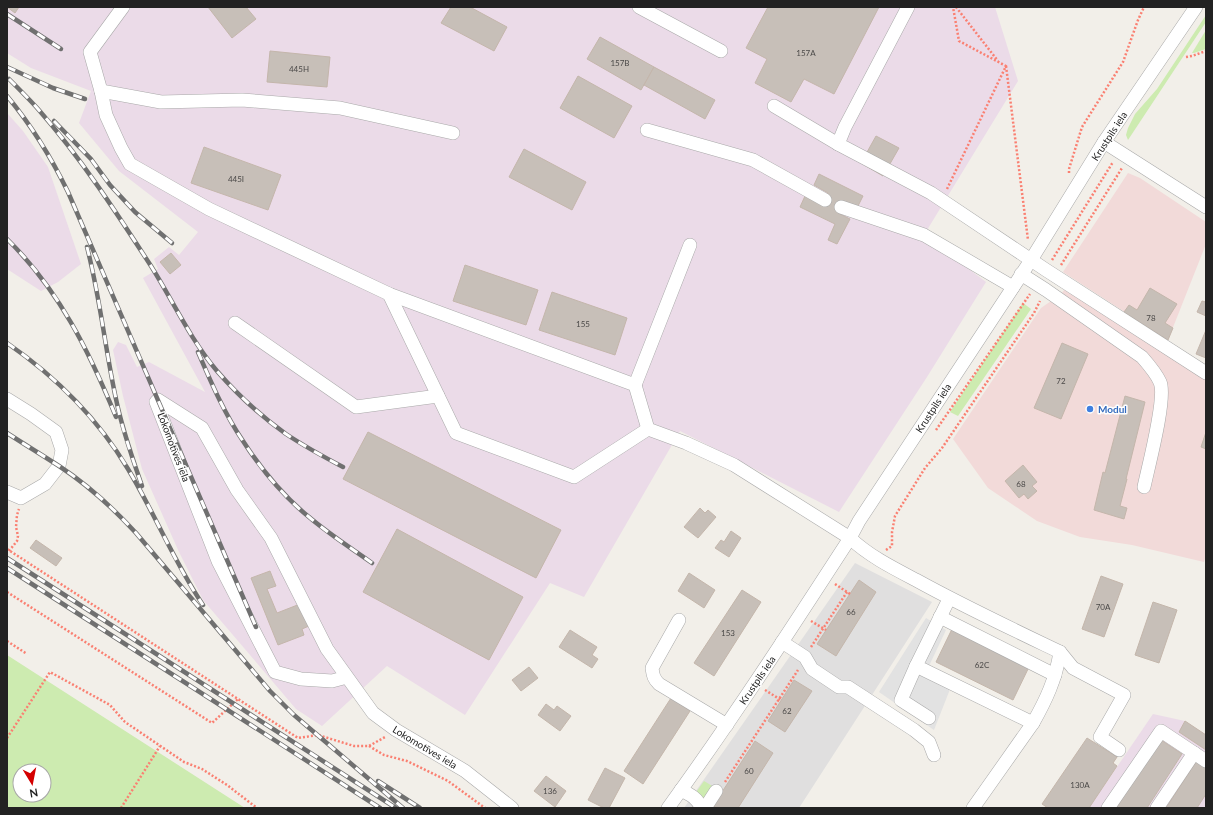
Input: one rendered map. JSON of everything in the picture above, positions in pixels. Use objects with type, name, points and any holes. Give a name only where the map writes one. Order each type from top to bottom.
[{"type":"street","points":[[123,7],[90,52],[106,114],[130,164],[210,209],[389,294],[635,384]]},
{"type":"street","points":[[639,7],[721,51]]},
{"type":"street","points":[[838,144],[845,127],[908,7]]},
{"type":"street","name":"Krustpils iela","points":[[668,808],[727,725],[782,642],[850,538],[859,521],[1031,260],[1104,142],[1196,7]]},
{"type":"street","points":[[101,91],[161,102],[242,100],[340,108],[453,133]]},
{"type":"street","points":[[774,106],[838,144],[942,200],[1031,260],[1206,373]]},
{"type":"street","points":[[647,130],[753,160],[825,200]]},
{"type":"street","points":[[1104,142],[1206,207]]},
{"type":"street","points":[[841,207],[924,235],[1013,287]]},
{"type":"street","points":[[648,429],[635,384],[690,245]]},
{"type":"street","points":[[1021,274],[1142,357],[1152,368],[1161,383],[1161,403],[1144,487]]},
{"type":"street","points":[[389,294],[456,434],[574,477],[648,429]]},
{"type":"street","points":[[235,323],[356,406],[438,396]]},
{"type":"street","points":[[7,399],[56,432],[62,450],[59,466],[45,484],[21,498],[7,492]]},
{"type":"street","name":"Lokomotīves iela","points":[[346,677],[332,681],[301,679],[274,672],[218,562],[156,402],[158,400],[202,428],[237,490],[271,538],[327,649],[372,713],[396,730],[465,771],[512,808]]},
{"type":"street","points":[[648,429],[686,443],[734,465],[850,538],[876,558],[949,599],[1060,652],[1073,668],[1124,695],[1100,737],[1118,750]]},
{"type":"street","points":[[929,718],[900,700],[949,599]]},
{"type":"street","points":[[940,618],[1055,675]]},
{"type":"street","points":[[679,620],[652,668],[653,676],[659,684],[727,725]]},
{"type":"street","points":[[782,642],[805,657],[812,669],[839,687],[848,686],[914,730],[929,742],[934,755]]},
{"type":"street","points":[[973,808],[1032,723],[1040,709],[1057,670],[1060,652]]},
{"type":"street","points":[[916,666],[1032,723]]},
{"type":"street","points":[[1108,808],[1161,731],[1206,761]]},
{"type":"street","points":[[1158,808],[1194,753]]},
{"type":"street","points":[[681,790],[692,796],[699,803],[701,808]]},
{"type":"street","points":[[705,808],[716,790]]},
{"type":"path","points":[[955,7],[1000,62]]},
{"type":"path","points":[[955,7],[959,41],[1006,66],[1031,260]]},
{"type":"path","points":[[1070,196],[1069,169],[1082,127],[1123,62],[1144,7]]},
{"type":"path","points":[[1186,57],[1206,51]]},
{"type":"path","points":[[942,200],[1006,66]]},
{"type":"path","points":[[1050,272],[1124,154]]},
{"type":"path","points":[[1050,272],[1124,154]]},
{"type":"path","points":[[934,434],[1041,287]]},
{"type":"path","points":[[876,558],[892,546],[892,532],[895,516],[925,468],[942,448],[1034,313],[1041,287]]},
{"type":"path","points":[[21,498],[21,503],[17,514],[17,541],[8,550],[298,738],[318,735],[354,746],[369,746],[396,730]]},
{"type":"path","points":[[716,790],[721,788],[780,700],[805,657],[848,593],[833,583]]},
{"type":"path","points":[[7,592],[212,722],[238,699]]},
{"type":"path","points":[[812,622],[825,629]]},
{"type":"path","points":[[7,641],[27,654]]},
{"type":"path","points":[[7,738],[50,672],[110,705],[125,722],[184,762],[202,769],[221,781],[257,808]]},
{"type":"path","points":[[766,690],[780,700]]},
{"type":"path","points":[[121,808],[160,746]]},
{"type":"path","points":[[369,746],[384,755],[407,761],[448,781],[485,808]]},
{"type":"shaded area","points":[[7,7],[995,7],[1018,81],[924,235],[986,282],[927,377],[839,512],[680,431],[584,597],[550,583],[465,715],[387,666],[322,726],[296,709],[203,600],[179,552],[142,469],[123,396],[113,350],[118,342],[126,345],[137,367],[149,362],[205,392],[143,278],[158,269],[154,259],[169,247],[179,255],[198,232],[119,171],[79,123],[91,91],[31,68],[7,53]]},
{"type":"shaded area","points":[[7,113],[23,131],[48,167],[81,264],[58,282],[41,291],[7,269]]},
{"type":"shaded area","points":[[1128,173],[1140,178],[1206,222],[1206,244],[1168,340],[1063,272]]},
{"type":"shaded area","name":"Modul","points":[[1065,289],[1206,378],[1206,555],[1204,562],[1132,545],[1080,537],[1037,521],[988,488],[953,439],[1041,308],[1061,294]]},
{"type":"shaded area","points":[[855,563],[932,602],[799,808],[684,808]]},
{"type":"shaded area","points":[[926,618],[946,630],[929,666],[954,679],[934,730],[879,692]]},
{"type":"shaded area","points":[[1153,714],[1185,721],[1206,735],[1206,808],[1089,808]]},
{"type":"green space","points":[[1206,15],[1206,22],[1128,140],[1126,135],[1135,114],[1157,89]]},
{"type":"green space","points":[[1206,30],[1206,49],[1192,53]]},
{"type":"green space","points":[[1023,303],[1031,309],[958,416],[950,412]]},
{"type":"green space","points":[[7,655],[245,808],[7,808]]},
{"type":"green space","points":[[704,781],[714,787],[705,800],[694,795]]},
{"type":"building","points":[[7,7],[19,7],[15,13]]},
{"type":"building","points":[[208,7],[246,7],[256,19],[232,38]]},
{"type":"building","points":[[451,7],[470,7],[507,27],[494,51],[441,23]]},
{"type":"building","points":[[768,7],[879,7],[834,94],[804,79],[791,102],[755,83],[767,59],[746,48]]},
{"type":"building","points":[[600,37],[654,67],[641,90],[587,59]]},
{"type":"building","points":[[270,51],[330,57],[327,87],[267,82]]},
{"type":"building","points":[[654,67],[715,100],[705,119],[644,85]]},
{"type":"building","points":[[578,76],[632,106],[614,138],[560,108]]},
{"type":"building","points":[[876,136],[899,148],[883,176],[861,163]]},
{"type":"building","points":[[204,147],[281,175],[268,210],[191,183]]},
{"type":"building","points":[[524,149],[586,182],[572,210],[509,177]]},
{"type":"building","points":[[819,174],[863,196],[857,208],[843,201],[838,213],[850,219],[837,244],[828,240],[835,224],[800,207],[805,196],[822,205],[828,193],[814,185]]},
{"type":"building","points":[[171,253],[181,265],[170,274],[160,262]]},
{"type":"building","points":[[465,265],[538,290],[526,325],[453,301]]},
{"type":"building","points":[[1150,288],[1177,304],[1165,323],[1173,328],[1168,340],[1124,312],[1129,305],[1137,310]]},
{"type":"building","points":[[552,292],[627,318],[615,355],[539,330]]},
{"type":"building","points":[[1202,301],[1206,302],[1206,316],[1197,312]]},
{"type":"building","points":[[1206,330],[1206,358],[1196,354]]},
{"type":"building","points":[[1062,343],[1088,354],[1061,419],[1034,408]]},
{"type":"building","points":[[1125,396],[1145,402],[1120,506],[1127,508],[1124,519],[1094,510],[1103,472],[1105,473]]},
{"type":"building","points":[[368,432],[561,530],[536,578],[343,479]]},
{"type":"building","points":[[1206,432],[1206,449],[1201,447]]},
{"type":"building","points":[[1023,465],[1037,482],[1032,486],[1037,491],[1028,499],[1024,494],[1019,498],[1005,481]]},
{"type":"building","points":[[700,508],[705,513],[708,510],[716,517],[698,538],[684,527]]},
{"type":"building","points":[[397,529],[523,597],[489,660],[363,592]]},
{"type":"building","points":[[731,531],[741,538],[729,557],[715,548],[721,540],[724,542]]},
{"type":"building","points":[[36,540],[62,558],[56,566],[30,548]]},
{"type":"building","points":[[270,571],[276,586],[267,589],[277,613],[300,604],[309,626],[302,629],[304,635],[278,645],[251,578]]},
{"type":"building","points":[[689,573],[715,590],[704,608],[678,591]]},
{"type":"building","points":[[1101,576],[1123,584],[1104,637],[1082,629]]},
{"type":"building","points":[[859,580],[876,592],[836,656],[817,644]]},
{"type":"building","points":[[742,590],[761,602],[714,676],[694,663]]},
{"type":"building","points":[[1153,602],[1177,610],[1159,663],[1135,655]]},
{"type":"building","points":[[952,629],[1029,667],[1013,700],[936,662]]},
{"type":"building","points":[[570,630],[597,647],[592,655],[598,659],[592,668],[559,647]]},
{"type":"building","points":[[529,667],[538,678],[521,691],[512,680]]},
{"type":"building","points":[[794,680],[812,691],[785,732],[768,721]]},
{"type":"building","points":[[671,698],[690,711],[643,784],[624,771]]},
{"type":"building","points":[[546,704],[554,710],[557,706],[571,716],[560,731],[538,715]]},
{"type":"building","points":[[1185,721],[1206,735],[1206,750],[1179,732]]},
{"type":"building","points":[[1087,738],[1117,757],[1113,763],[1117,766],[1089,808],[1048,808],[1042,804]]},
{"type":"building","points":[[1161,740],[1182,754],[1147,808],[1116,808]]},
{"type":"building","points":[[755,741],[773,753],[738,808],[716,808],[713,806]]},
{"type":"building","points":[[1196,762],[1206,768],[1206,794],[1197,808],[1166,808]]},
{"type":"building","points":[[605,768],[625,778],[609,808],[604,808],[588,800]]},
{"type":"building","points":[[546,776],[566,791],[555,807],[534,791]]},
{"type":"railway","points":[[7,14],[61,49]]},
{"type":"railway","points":[[7,67],[53,88],[85,99]]},
{"type":"railway","points":[[9,79],[35,105],[98,186],[151,266],[198,346],[217,371],[232,388],[286,434],[343,467]]},
{"type":"railway","points":[[7,96],[25,119],[40,142],[55,166],[68,192],[256,627]]},
{"type":"railway","points":[[54,121],[91,159],[110,185],[135,212],[172,243]]},
{"type":"railway","points":[[7,239],[42,279],[71,322],[106,392],[116,417]]},
{"type":"railway","points":[[87,247],[118,410],[142,486]]},
{"type":"railway","points":[[7,343],[58,384],[103,433],[128,469],[183,572],[203,605]]},
{"type":"railway","points":[[198,352],[230,420],[250,451],[273,482],[299,509],[332,535],[372,563]]},
{"type":"railway","points":[[7,433],[70,473],[109,506],[136,533],[270,691],[294,715],[403,808]]},
{"type":"railway","points":[[7,558],[396,808]]},
{"type":"railway","points":[[7,568],[380,808]]},
{"type":"railway","points":[[378,781],[420,808]]},
{"type":"place","name":"Modul","points":[[1090,409]]}]
